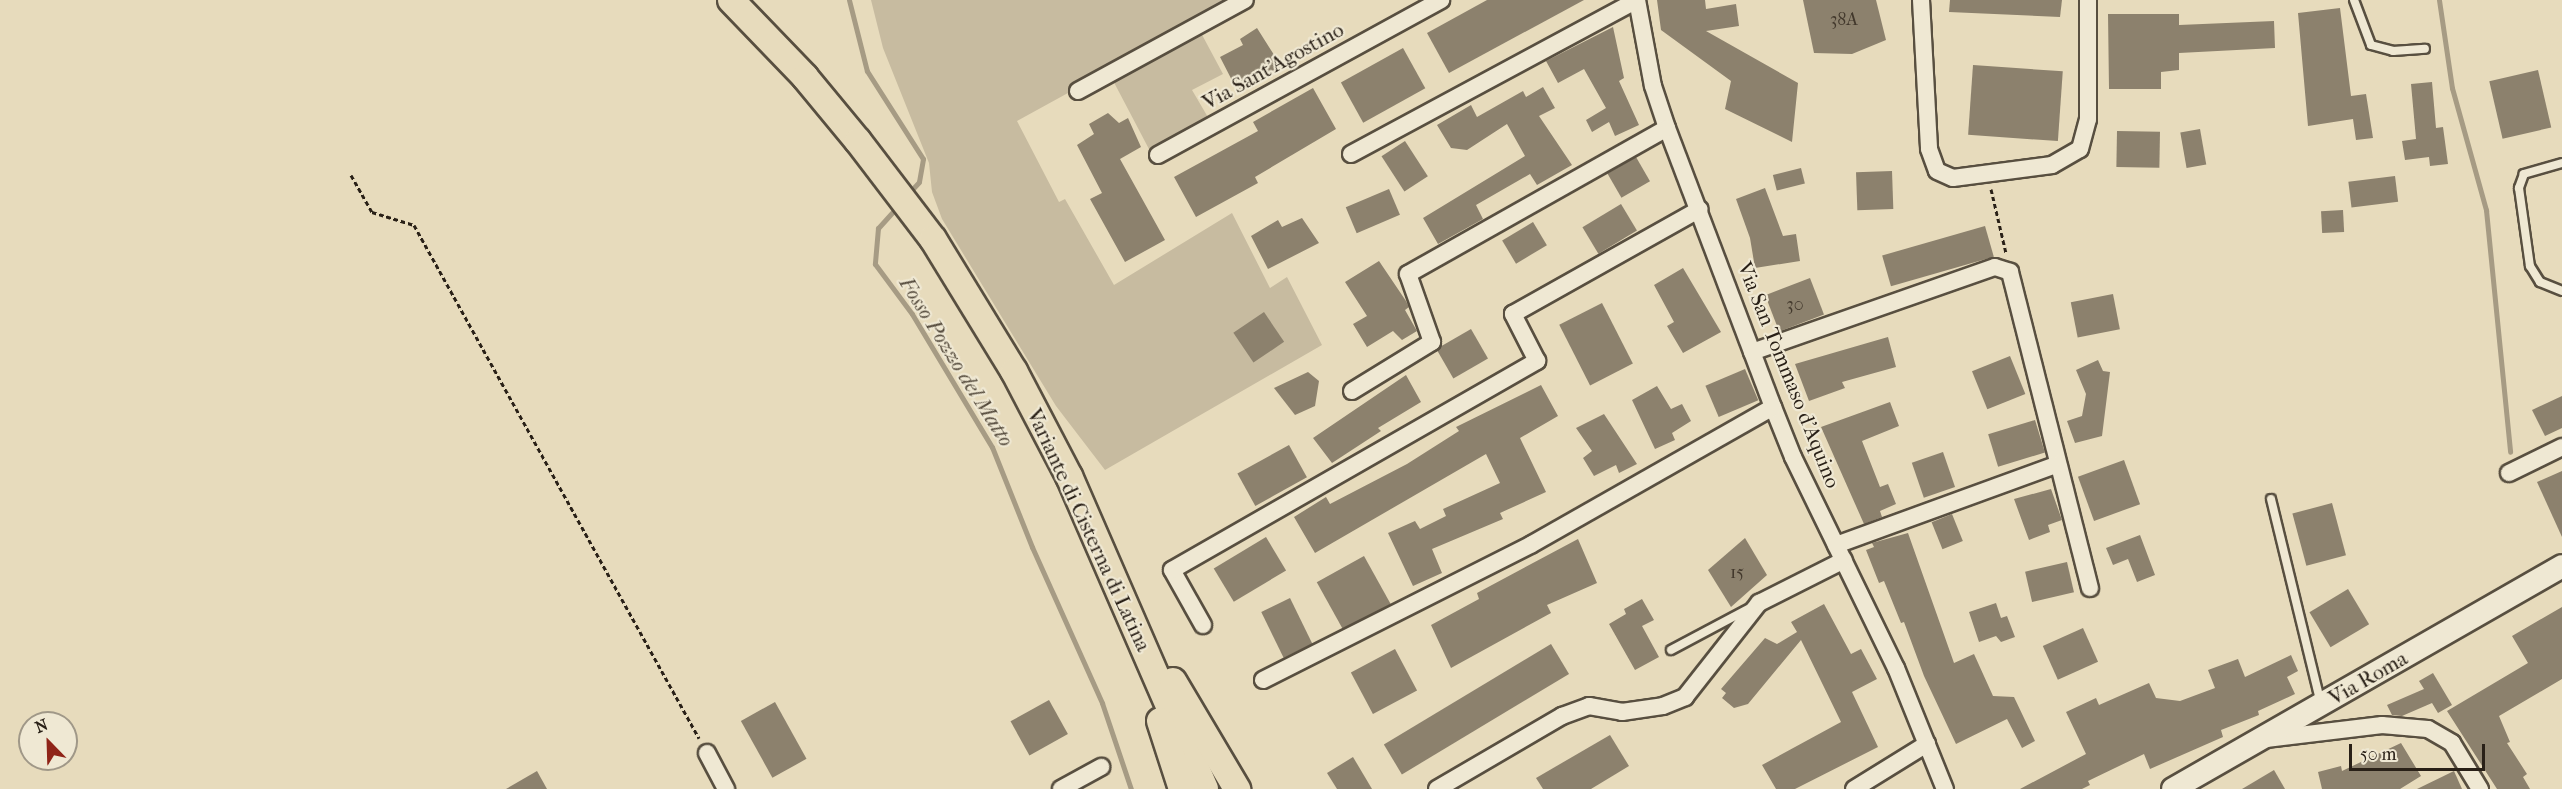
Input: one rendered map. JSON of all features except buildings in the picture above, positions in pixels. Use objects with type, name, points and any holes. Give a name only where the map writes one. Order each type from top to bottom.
[{"type":"main road","name":"Variante di Cisterna di Latina","points":[[731,0],[818,91],[884,174],[933,239],[1014,371],[1069,476],[1205,789]]},
{"type":"main road","points":[[1116,584],[1182,789]]},
{"type":"main road","points":[[1116,584],[1237,789]]},
{"type":"street","points":[[1078,91],[1245,0]]},
{"type":"street","name":"Via Sant'Agostino","points":[[1158,155],[1441,0]]},
{"type":"street","points":[[1351,154],[1637,0]]},
{"type":"street","name":"Via San Tommaso d'Aquino","points":[[1637,0],[1653,86],[1667,128],[1700,208],[1773,406],[1840,553],[1896,668],[1945,789]]},
{"type":"street","points":[[1921,0],[1931,160],[1937,171],[1948,177],[2052,165],[2076,153],[2083,145],[2088,119],[2088,0]]},
{"type":"street","points":[[1352,391],[1432,342],[1408,274],[1667,128]]},
{"type":"street","points":[[1203,625],[1172,570],[1537,361],[1513,314],[1700,208]]},
{"type":"street","points":[[1752,352],[1995,267],[2010,273],[2090,588]]},
{"type":"street","points":[[1263,680],[1532,544],[1773,406]]},
{"type":"street","points":[[2509,473],[2562,447]]},
{"type":"street","points":[[1437,789],[1562,716],[1589,706],[1622,712],[1663,706],[1685,697],[1759,603],[1840,553],[2058,464]]},
{"type":"street","name":"Via Roma","points":[[2173,789],[2562,566]]},
{"type":"street","points":[[2258,740],[2382,725],[2428,729],[2452,743],[2480,789]]},
{"type":"street","points":[[1854,789],[1927,744]]},
{"type":"street","points":[[707,753],[726,789]]},
{"type":"street","points":[[1061,789],[1101,767]]},
{"type":"lane","points":[[2354,0],[2371,45],[2393,51],[2425,49]]},
{"type":"lane","points":[[2562,163],[2524,174],[2519,189],[2530,266],[2540,282],[2562,291]]},
{"type":"lane","points":[[2271,499],[2322,704]]},
{"type":"lane","points":[[1671,650],[1759,603]]},
{"type":"path","points":[[1988,174],[2010,273]]},
{"type":"path","points":[[351,175],[372,212],[414,225],[707,753]]},
{"type":"shaded area","points":[[871,0],[1256,0],[1200,31],[1223,74],[1192,90],[1209,119],[1150,151],[1108,71],[1017,121],[1059,202],[1065,199],[1114,285],[1232,213],[1270,288],[1287,277],[1322,345],[1105,470],[1056,406],[942,219],[932,192],[929,163],[883,48]]},
{"type":"waterway","name":"Fosso Pozzo del Matto","points":[[849,0],[867,71],[923,159],[919,182],[908,194]]},
{"type":"waterway","points":[[2439,0],[2452,88],[2486,210],[2510,452]]},
{"type":"waterway","name":"Fosso Pozzo del Matto","points":[[898,206],[878,228],[875,264],[912,314],[992,447],[1032,547],[1102,703],[1131,789]]}]
